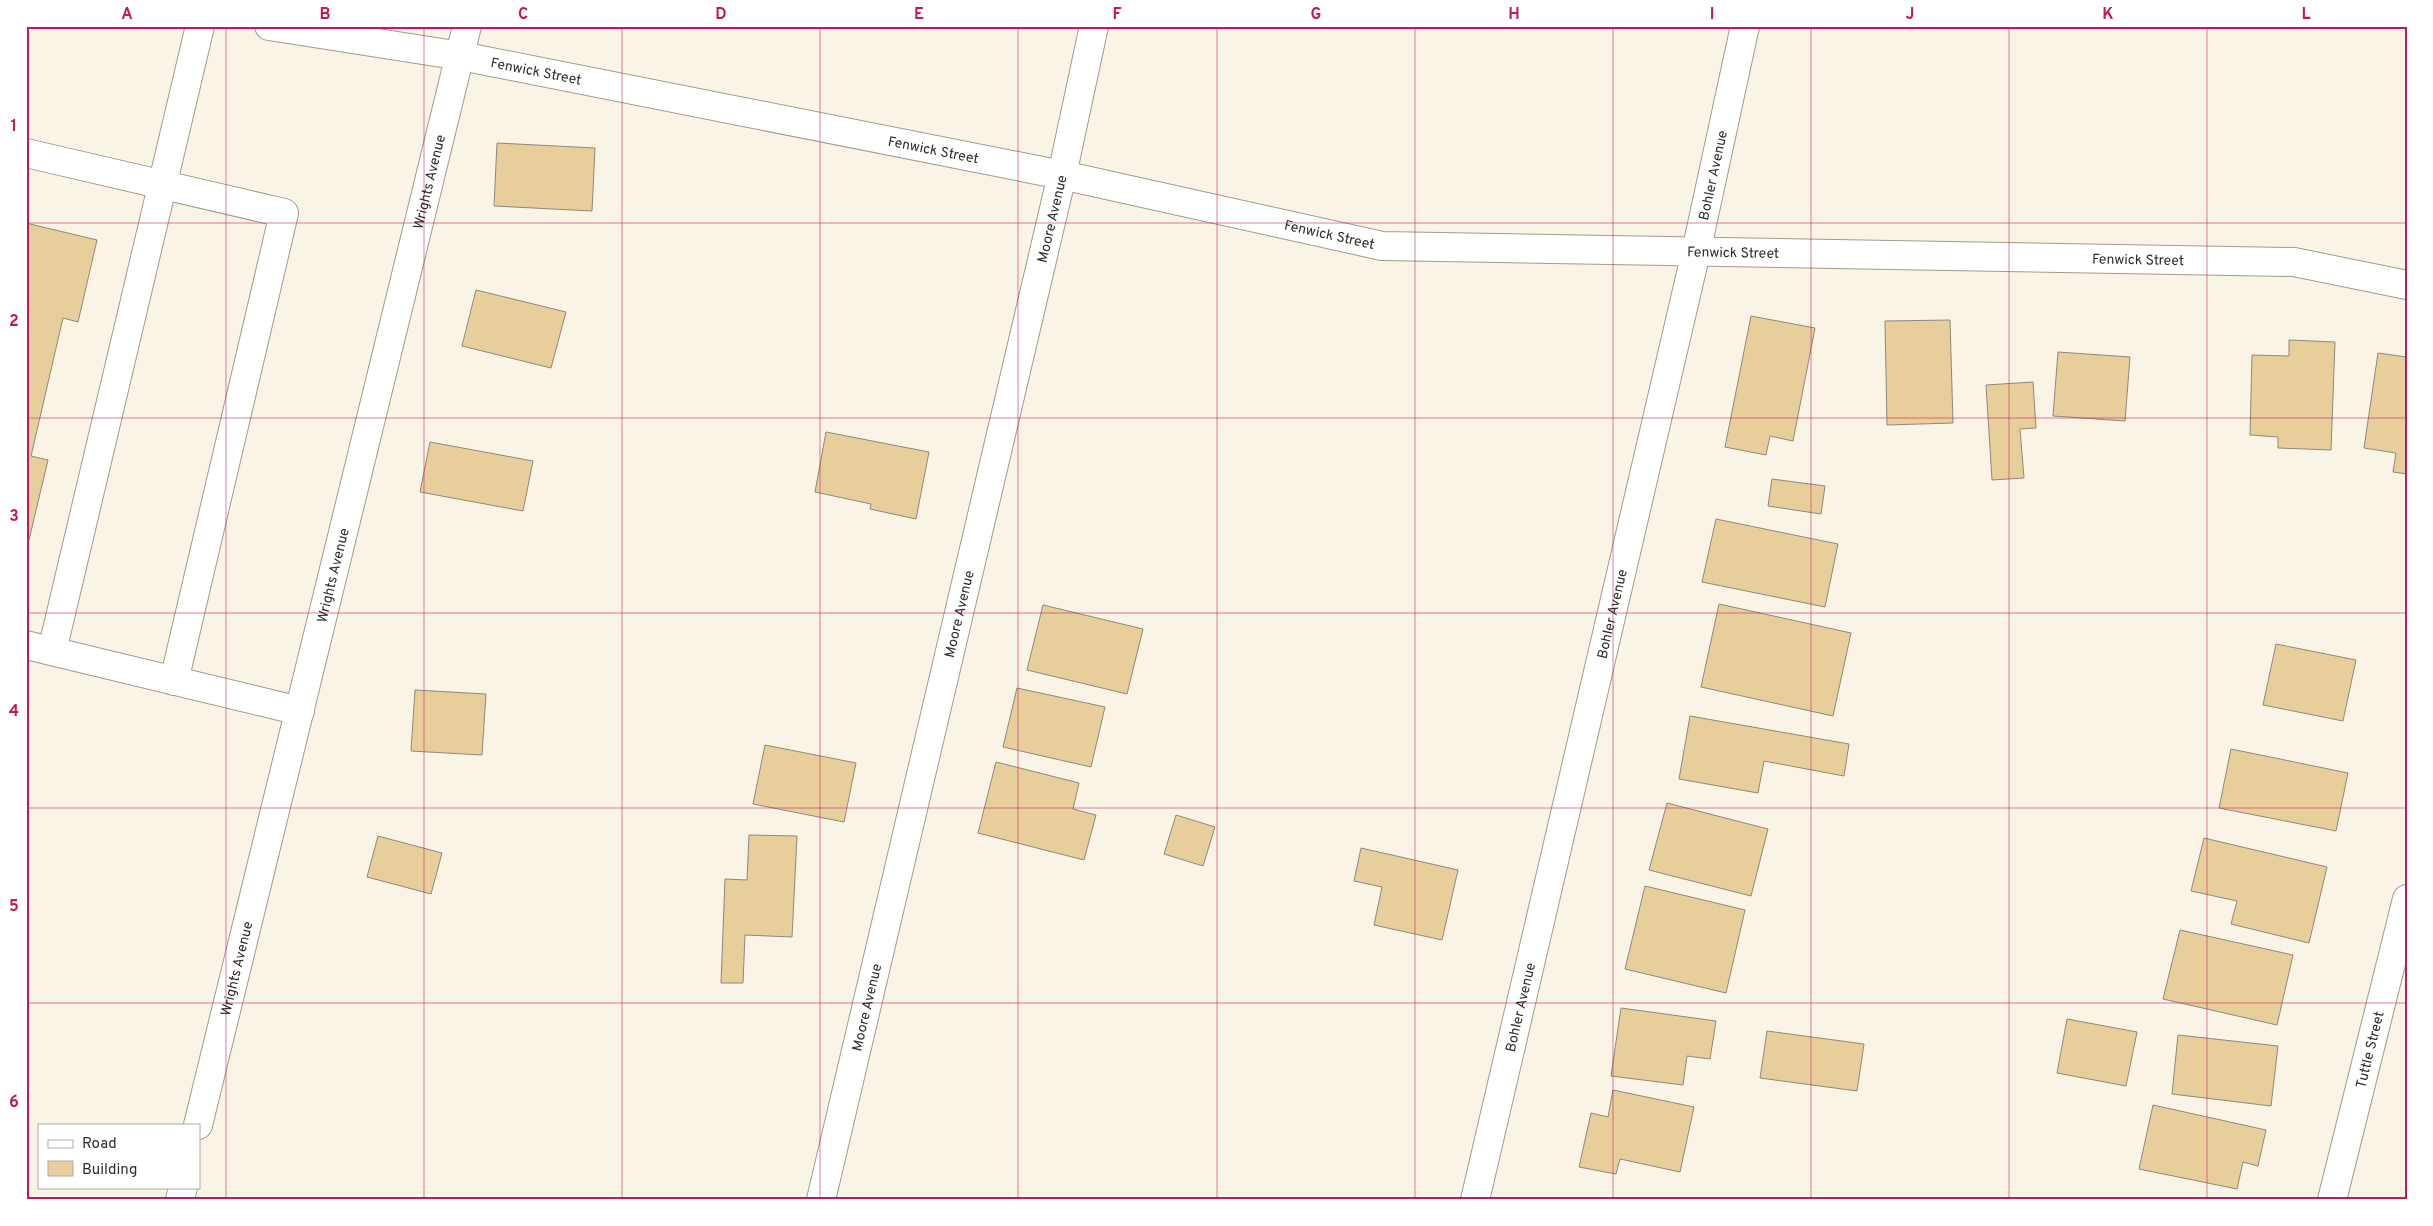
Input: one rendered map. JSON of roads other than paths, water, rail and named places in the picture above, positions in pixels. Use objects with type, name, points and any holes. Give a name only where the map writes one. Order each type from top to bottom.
[{"type":"street","points":[[200,26],[163,185],[39,648],[300,711]]},
{"type":"street","name":"Fenwick Street","points":[[269,26],[461,56],[1062,175],[1382,246],[2294,262],[2407,285]]},
{"type":"street","name":"Wrights Avenue","points":[[198,1124],[467,26]]},
{"type":"street","name":"Moore Avenue","points":[[821,1200],[1062,175],[1094,26]]},
{"type":"street","name":"Bohler Avenue","points":[[1475,1200],[1696,252],[1746,26]]},
{"type":"street","points":[[26,153],[284,213],[174,681]]},
{"type":"street","name":"Tuttle Street","points":[[2332,1200],[2407,899]]}]
